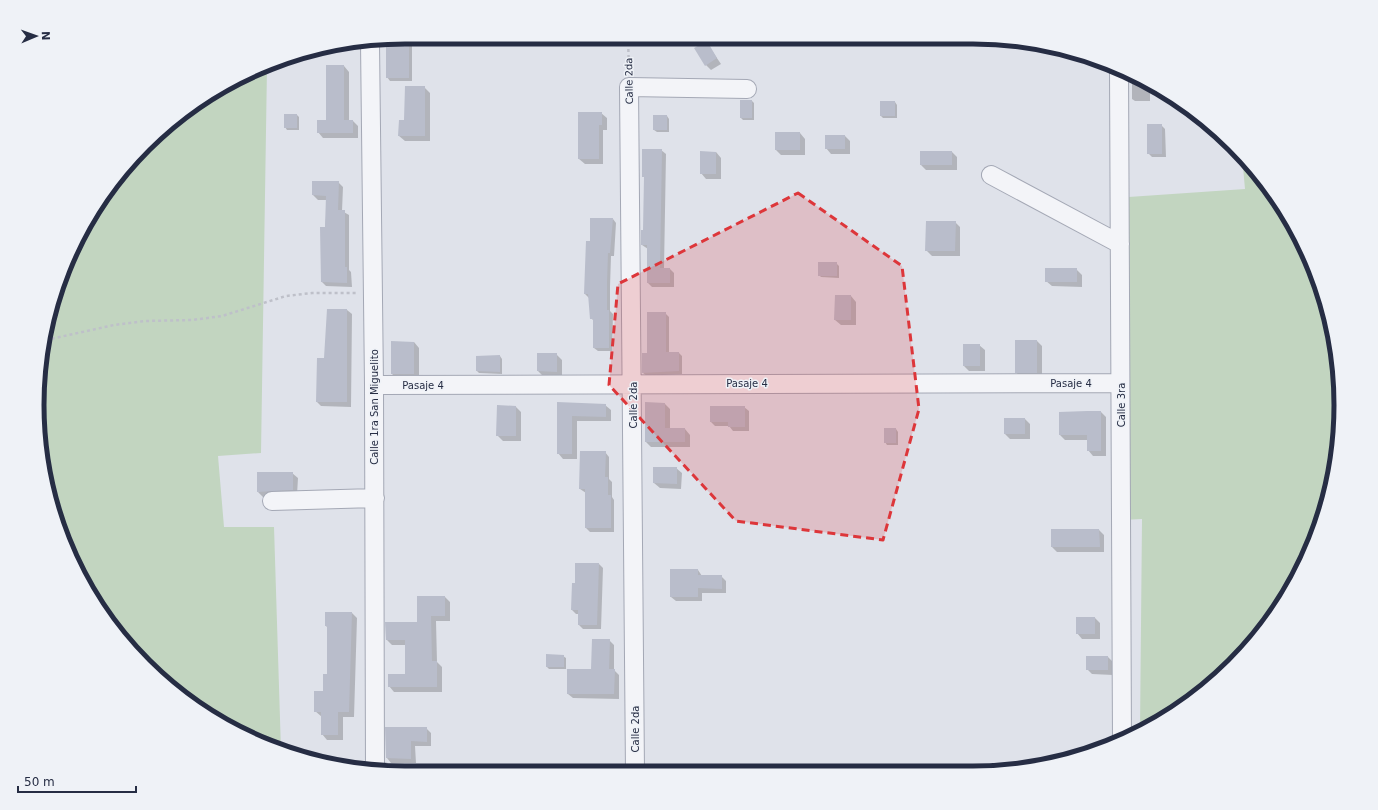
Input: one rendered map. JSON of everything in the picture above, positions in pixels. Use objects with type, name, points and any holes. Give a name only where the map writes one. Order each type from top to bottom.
[{"type":"street","name":"Calle 1ra San Miguelito","points":[[370,46],[375,498],[375,764]]},
{"type":"street","name":"Calle 3ra","points":[[1119,75],[1122,734]]},
{"type":"street","points":[[629,88],[747,88]]},
{"type":"street","name":"Calle 2da","points":[[629,88],[635,766]]},
{"type":"street","points":[[991,175],[1120,244]]},
{"type":"street","name":"Pasaje 4","points":[[374,386],[1120,383]]},
{"type":"street","points":[[272,501],[375,498]]},
{"type":"path","name":"Calle 2da","points":[[628,44],[629,88]]},
{"type":"path","points":[[50,339],[114,325],[145,321],[192,320],[222,316],[286,296],[312,293],[373,293]]},
{"type":"highlighted area","points":[[798,193],[902,266],[919,409],[883,540],[736,521],[609,385],[618,284]]},
{"type":"green space","points":[[267,71],[261,453],[218,456],[224,527],[274,527],[281,744],[245,729],[224,718],[185,691],[150,660],[134,643],[105,606],[92,586],[71,543],[56,498],[47,452],[44,405],[47,358],[56,312],[71,267],[92,224],[105,204],[134,167],[150,150],[185,119],[224,92]]},
{"type":"green space","points":[[1243,166],[1273,204],[1297,245],[1307,267],[1322,312],[1331,358],[1334,405],[1331,452],[1327,475],[1322,498],[1307,543],[1286,586],[1259,625],[1228,660],[1211,676],[1174,705],[1140,725],[1142,519],[1123,520],[1114,198],[1245,189]]},
{"type":"building","points":[[701,44],[709,44],[717,58],[705,66],[694,48]]},
{"type":"building","points":[[386,45],[409,45],[409,78],[386,78]]},
{"type":"building","points":[[326,65],[344,65],[344,120],[353,120],[353,133],[317,133],[317,120],[326,120]]},
{"type":"building","points":[[405,86],[425,86],[425,136],[398,136],[399,120],[404,120]]},
{"type":"building","points":[[740,100],[752,100],[752,118],[740,118]]},
{"type":"building","points":[[880,101],[895,101],[895,116],[880,116]]},
{"type":"building","points":[[578,112],[602,112],[602,125],[599,125],[599,159],[578,159]]},
{"type":"building","points":[[284,114],[297,114],[297,128],[284,128]]},
{"type":"building","points":[[653,115],[667,115],[667,130],[653,130]]},
{"type":"building","points":[[1147,124],[1162,124],[1162,154],[1147,154]]},
{"type":"building","points":[[775,132],[800,132],[800,150],[775,150]]},
{"type":"building","points":[[825,135],[845,135],[845,149],[825,149]]},
{"type":"building","points":[[642,149],[662,149],[660,268],[670,268],[670,283],[647,283],[647,245],[641,245],[641,230],[643,230],[644,177],[642,177]]},
{"type":"building","points":[[700,151],[716,152],[716,174],[700,174]]},
{"type":"building","points":[[920,151],[952,151],[952,165],[920,165]]},
{"type":"building","points":[[312,181],[339,181],[338,210],[345,210],[345,267],[347,267],[347,283],[321,282],[320,227],[325,227],[326,196],[312,195]]},
{"type":"building","points":[[590,218],[613,218],[610,253],[608,253],[607,283],[609,348],[593,348],[593,319],[590,319],[588,294],[584,294],[586,241],[590,241]]},
{"type":"building","points":[[926,221],[956,221],[955,251],[925,251]]},
{"type":"building","points":[[818,262],[837,262],[837,276],[818,276]]},
{"type":"building","points":[[1045,268],[1077,268],[1077,282],[1045,282]]},
{"type":"building","points":[[835,295],[851,295],[851,320],[834,320]]},
{"type":"building","points":[[327,309],[347,309],[347,402],[316,402],[317,358],[324,358]]},
{"type":"building","points":[[647,312],[666,312],[666,352],[679,352],[679,371],[642,373],[642,353],[647,353]]},
{"type":"building","points":[[1015,340],[1037,340],[1037,373],[1015,373]]},
{"type":"building","points":[[391,341],[414,342],[414,374],[391,374]]},
{"type":"building","points":[[963,344],[980,344],[980,366],[963,366]]},
{"type":"building","points":[[537,353],[557,353],[557,372],[537,371]]},
{"type":"building","points":[[500,355],[500,372],[476,371],[476,356]]},
{"type":"building","points":[[557,402],[606,404],[606,417],[572,416],[572,454],[557,454]]},
{"type":"building","points":[[645,402],[665,403],[665,428],[685,428],[685,442],[645,442]]},
{"type":"building","points":[[497,405],[516,406],[516,436],[496,436]]},
{"type":"building","points":[[710,406],[745,406],[745,427],[728,427],[728,422],[710,422]]},
{"type":"building","points":[[1101,411],[1101,451],[1087,451],[1087,435],[1059,435],[1059,412]]},
{"type":"building","points":[[1004,418],[1025,418],[1025,434],[1004,434]]},
{"type":"building","points":[[884,428],[896,428],[896,443],[884,443]]},
{"type":"building","points":[[580,451],[606,451],[605,477],[608,477],[608,495],[611,495],[611,528],[585,528],[585,489],[579,489]]},
{"type":"building","points":[[653,467],[677,467],[677,484],[653,483]]},
{"type":"building","points":[[257,472],[293,472],[293,490],[257,492]]},
{"type":"building","points":[[1051,529],[1099,529],[1100,547],[1051,547]]},
{"type":"building","points":[[575,563],[599,563],[597,625],[578,625],[578,610],[571,610],[572,583],[575,583]]},
{"type":"building","points":[[670,569],[698,569],[698,575],[722,575],[722,589],[698,588],[698,597],[670,597]]},
{"type":"building","points":[[417,596],[445,596],[445,616],[431,616],[432,661],[437,661],[437,687],[388,687],[388,674],[405,674],[405,640],[386,640],[385,622],[417,622]]},
{"type":"building","points":[[325,612],[352,612],[349,712],[338,712],[338,735],[321,735],[321,712],[314,712],[314,691],[323,691],[323,674],[327,674],[327,626],[325,626]]},
{"type":"building","points":[[1076,617],[1095,617],[1095,634],[1076,634]]},
{"type":"building","points":[[592,639],[610,639],[609,669],[615,669],[614,694],[567,694],[567,669],[591,669]]},
{"type":"building","points":[[546,654],[564,655],[564,667],[546,667]]},
{"type":"building","points":[[1086,656],[1108,656],[1108,670],[1086,670]]},
{"type":"building","points":[[385,727],[427,727],[427,742],[411,741],[411,759],[386,758]]}]
